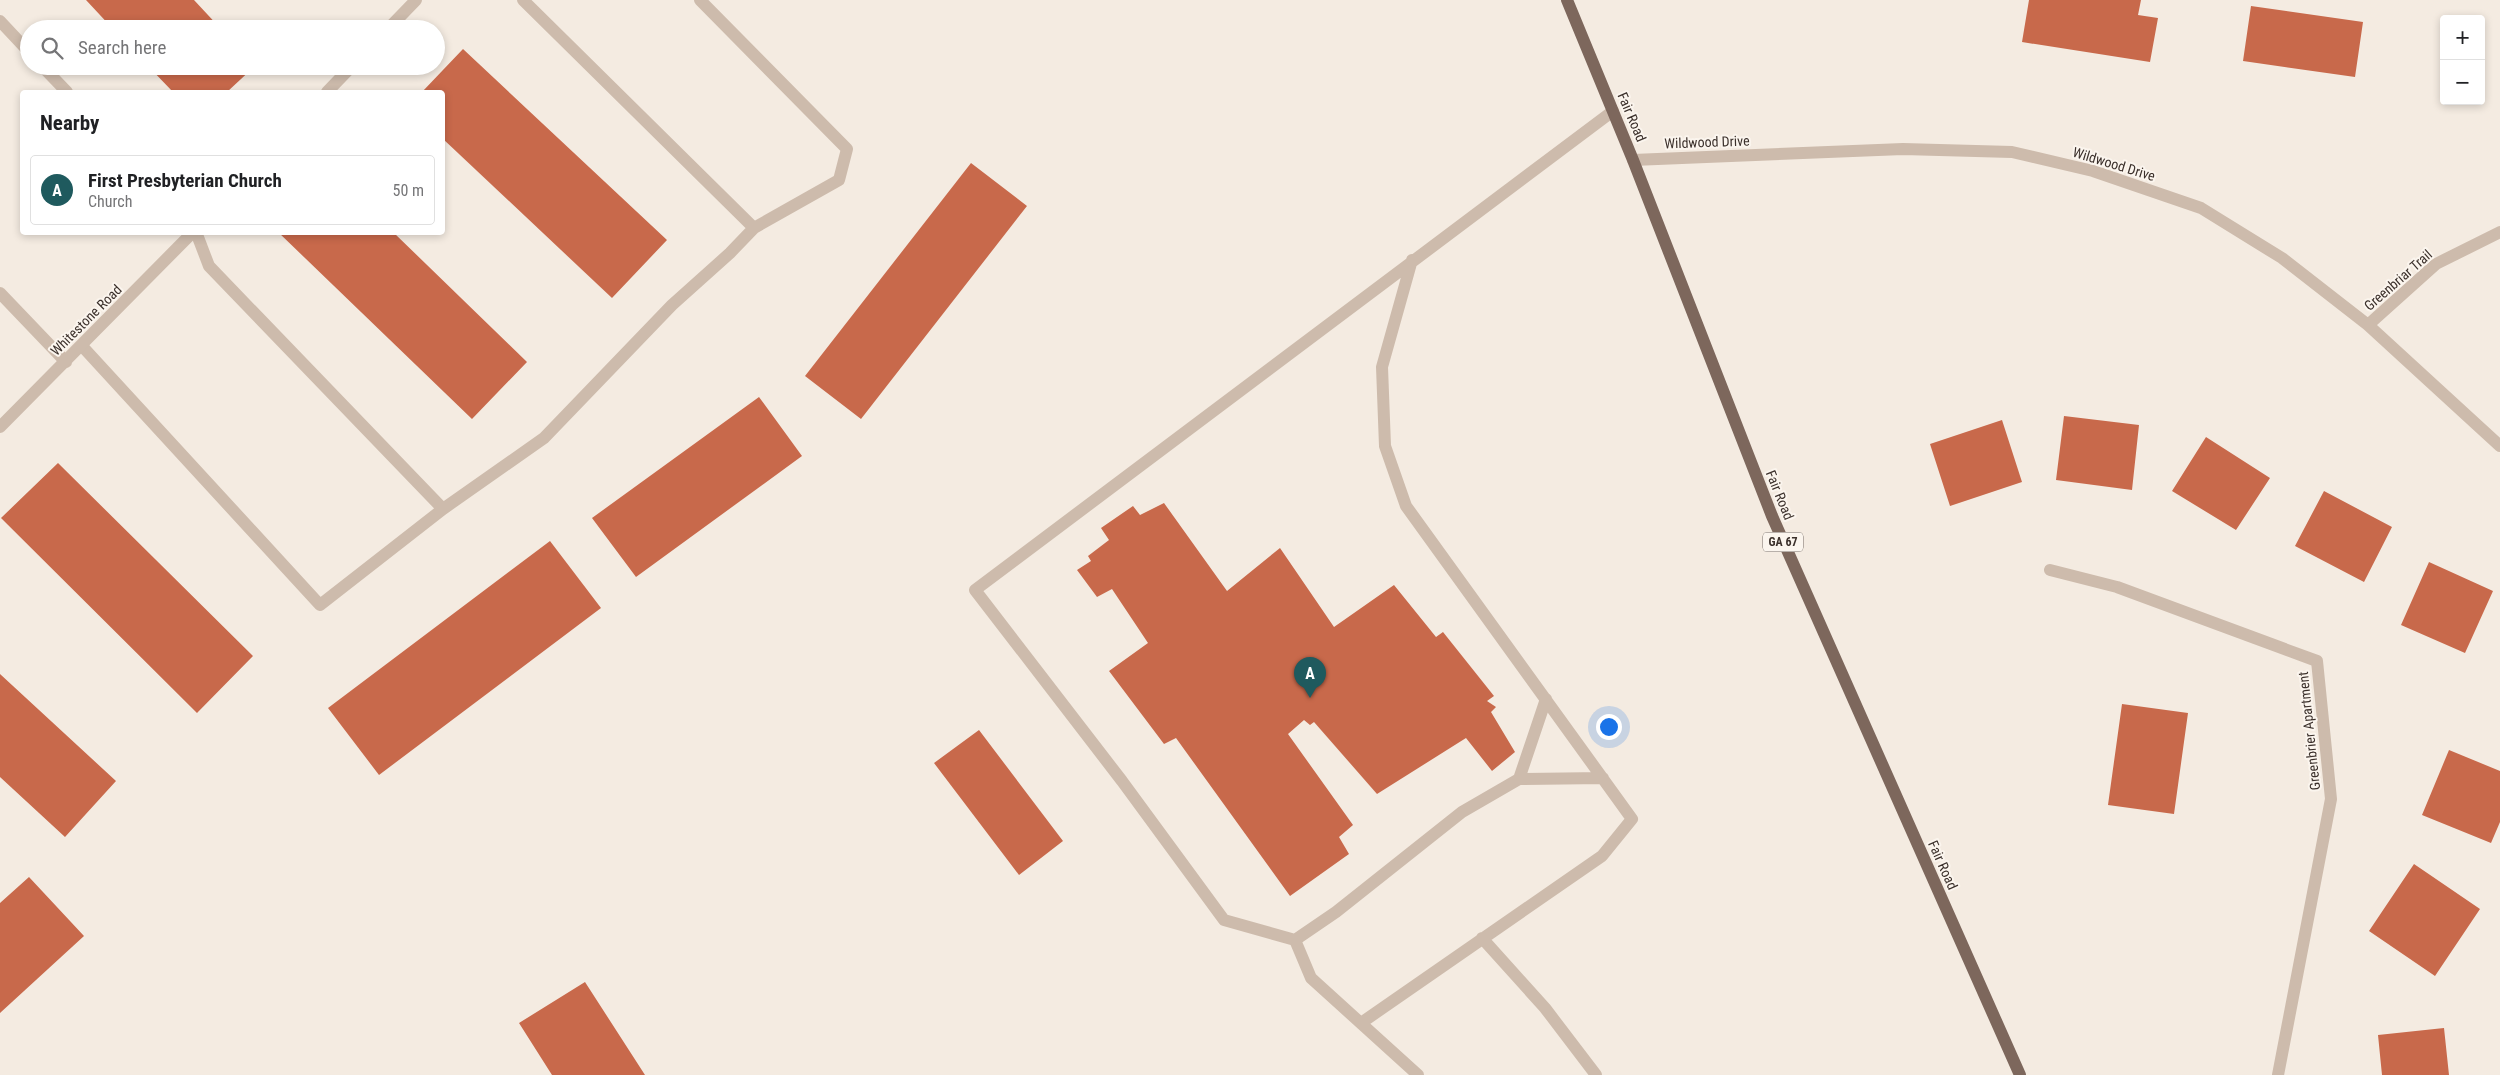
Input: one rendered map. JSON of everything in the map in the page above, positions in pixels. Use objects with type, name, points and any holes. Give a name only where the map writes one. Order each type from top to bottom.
[{"type":"main road","name":"Fair Road","points":[[1567,0],[1634,160],[1772,516],[2020,1075]]},
{"type":"street","points":[[397,20],[416,0]]},
{"type":"street","points":[[523,0],[754,228]]},
{"type":"street","points":[[82,346],[320,605],[443,509],[544,438],[672,305],[730,253],[754,228],[839,180],[847,149],[700,0]]},
{"type":"street","points":[[0,21],[20,42]]},
{"type":"street","points":[[51,75],[65,90]]},
{"type":"street","points":[[329,90],[343,75]]},
{"type":"street","points":[[1603,778],[1518,779],[1462,812],[1336,912],[1294,940],[1224,920],[1122,781],[976,590],[1412,260],[1613,111]]},
{"type":"street","name":"Wildwood Drive","points":[[1634,160],[1902,149],[2012,152],[2094,171],[2202,208],[2282,258],[2368,325],[2500,446]]},
{"type":"street","name":"Greenbriar Trail","points":[[2368,325],[2436,264],[2500,232]]},
{"type":"street","name":"Whitestone Road","points":[[0,427],[191,235]]},
{"type":"street","points":[[195,235],[209,266],[443,509]]},
{"type":"street","points":[[1361,1023],[1602,856],[1632,819],[1406,506],[1386,446],[1382,367],[1412,260]]},
{"type":"street","points":[[0,293],[66,362]]},
{"type":"street","name":"Greenbrier Apartment","points":[[2050,570],[2117,587],[2316,661],[2331,799],[2278,1075]]},
{"type":"street","points":[[1518,779],[1546,699]]},
{"type":"street","points":[[1482,938],[1545,1008],[1596,1075]]},
{"type":"street","points":[[1294,940],[1311,978],[1418,1075]]},
{"type":"building","points":[[86,0],[194,0],[213,20],[105,20]]},
{"type":"building","points":[[2029,0],[2141,0],[2138,15],[2158,18],[2150,62],[2022,42]]},
{"type":"building","points":[[2251,6],[2363,22],[2355,77],[2243,61]]},
{"type":"building","points":[[463,49],[667,240],[612,298],[445,141],[445,90],[424,90],[438,75],[445,75],[445,68]]},
{"type":"building","points":[[157,75],[245,75],[229,90],[171,90]]},
{"type":"building","points":[[971,163],[1027,206],[861,419],[805,376]]},
{"type":"building","points":[[281,235],[396,235],[527,362],[472,419]]},
{"type":"building","points":[[759,397],[802,456],[636,577],[592,518]]},
{"type":"building","points":[[2064,416],[2139,425],[2132,490],[2056,480]]},
{"type":"building","points":[[2002,420],[2022,482],[1950,506],[1930,444]]},
{"type":"building","points":[[2206,437],[2270,478],[2236,530],[2172,491]]},
{"type":"building","points":[[58,463],[253,656],[197,713],[1,518]]},
{"type":"building","points":[[2324,491],[2392,527],[2364,582],[2295,546]]},
{"type":"building","points":[[1164,503],[1227,591],[1280,548],[1334,627],[1394,585],[1436,637],[1443,632],[1494,696],[1487,701],[1496,707],[1491,712],[1515,752],[1492,771],[1466,738],[1377,794],[1314,722],[1310,725],[1304,720],[1288,734],[1353,825],[1339,837],[1349,854],[1290,896],[1176,738],[1164,744],[1109,671],[1148,643],[1112,589],[1097,597],[1077,570],[1091,561],[1088,556],[1109,540],[1101,528],[1133,506],[1140,515]]},
{"type":"building","points":[[550,541],[601,608],[379,775],[328,708]]},
{"type":"building","points":[[2429,562],[2493,591],[2465,653],[2401,625]]},
{"type":"building","points":[[0,674],[116,781],[65,837],[0,777]]},
{"type":"building","points":[[2122,704],[2188,713],[2174,814],[2108,805]]},
{"type":"building","points":[[979,730],[1063,841],[1019,875],[934,763]]},
{"type":"building","points":[[2449,750],[2500,771],[2500,822],[2491,843],[2422,815]]},
{"type":"building","points":[[2414,864],[2480,909],[2435,976],[2369,931]]},
{"type":"building","points":[[29,877],[84,936],[0,1013],[0,903]]},
{"type":"building","points":[[585,982],[645,1075],[552,1075],[519,1023]]},
{"type":"building","points":[[2444,1028],[2449,1075],[2382,1075],[2378,1035]]},
{"type":"place","name":"First Presbyterian Church","points":[[1310,698]]}]
